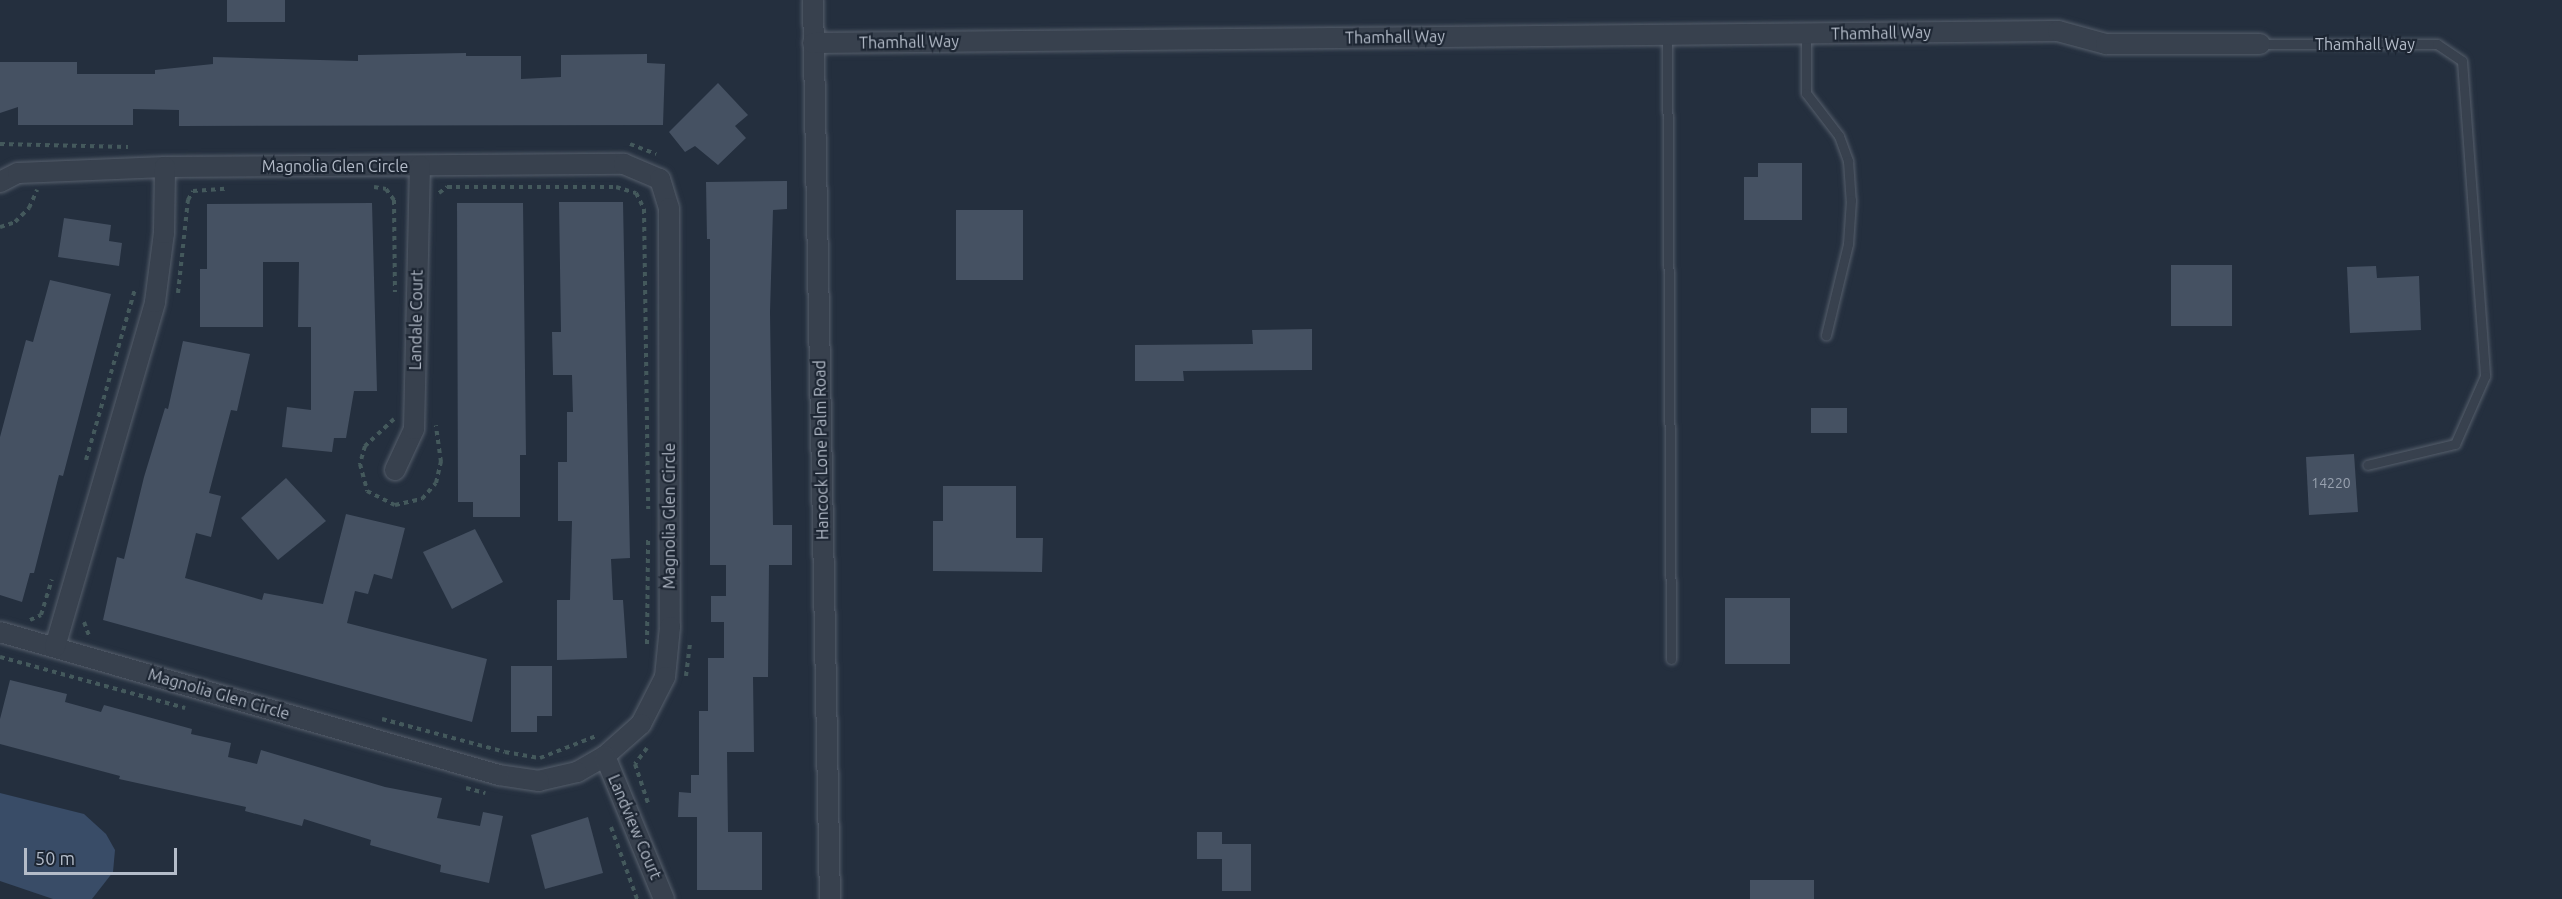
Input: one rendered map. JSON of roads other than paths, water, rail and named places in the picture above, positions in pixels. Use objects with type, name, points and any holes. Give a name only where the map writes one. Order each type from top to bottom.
[{"type":"street","name":"Hancock Lone Palm Road","points":[[813,0],[830,899]]},
{"type":"street","name":"Thamhall Way","points":[[813,43],[2058,31],[2106,44],[2260,44]]},
{"type":"street","name":"Magnolia Glen Circle","points":[[0,182],[18,173],[165,168],[624,164],[660,179],[669,208],[670,627],[665,677],[641,724],[604,756],[577,772],[539,781],[499,775],[0,632]]},
{"type":"street","name":"Landale Court","points":[[395,470],[414,429],[420,166]]},
{"type":"street","points":[[56,647],[155,302],[164,233],[165,168]]},
{"type":"street","name":"Landview Court","points":[[604,756],[664,899]]},
{"type":"lane","points":[[1806,33],[1806,93],[1839,136],[1848,161],[1850,190],[1848,244],[1826,335]]},
{"type":"lane","points":[[1667,35],[1671,659]]},
{"type":"lane","name":"Thamhall Way","points":[[2260,44],[2437,44],[2462,62],[2485,376],[2455,444],[2367,465]]},
{"type":"water","points":[[0,793],[84,814],[106,834],[115,850],[113,872],[92,899],[53,899],[0,881]]}]
